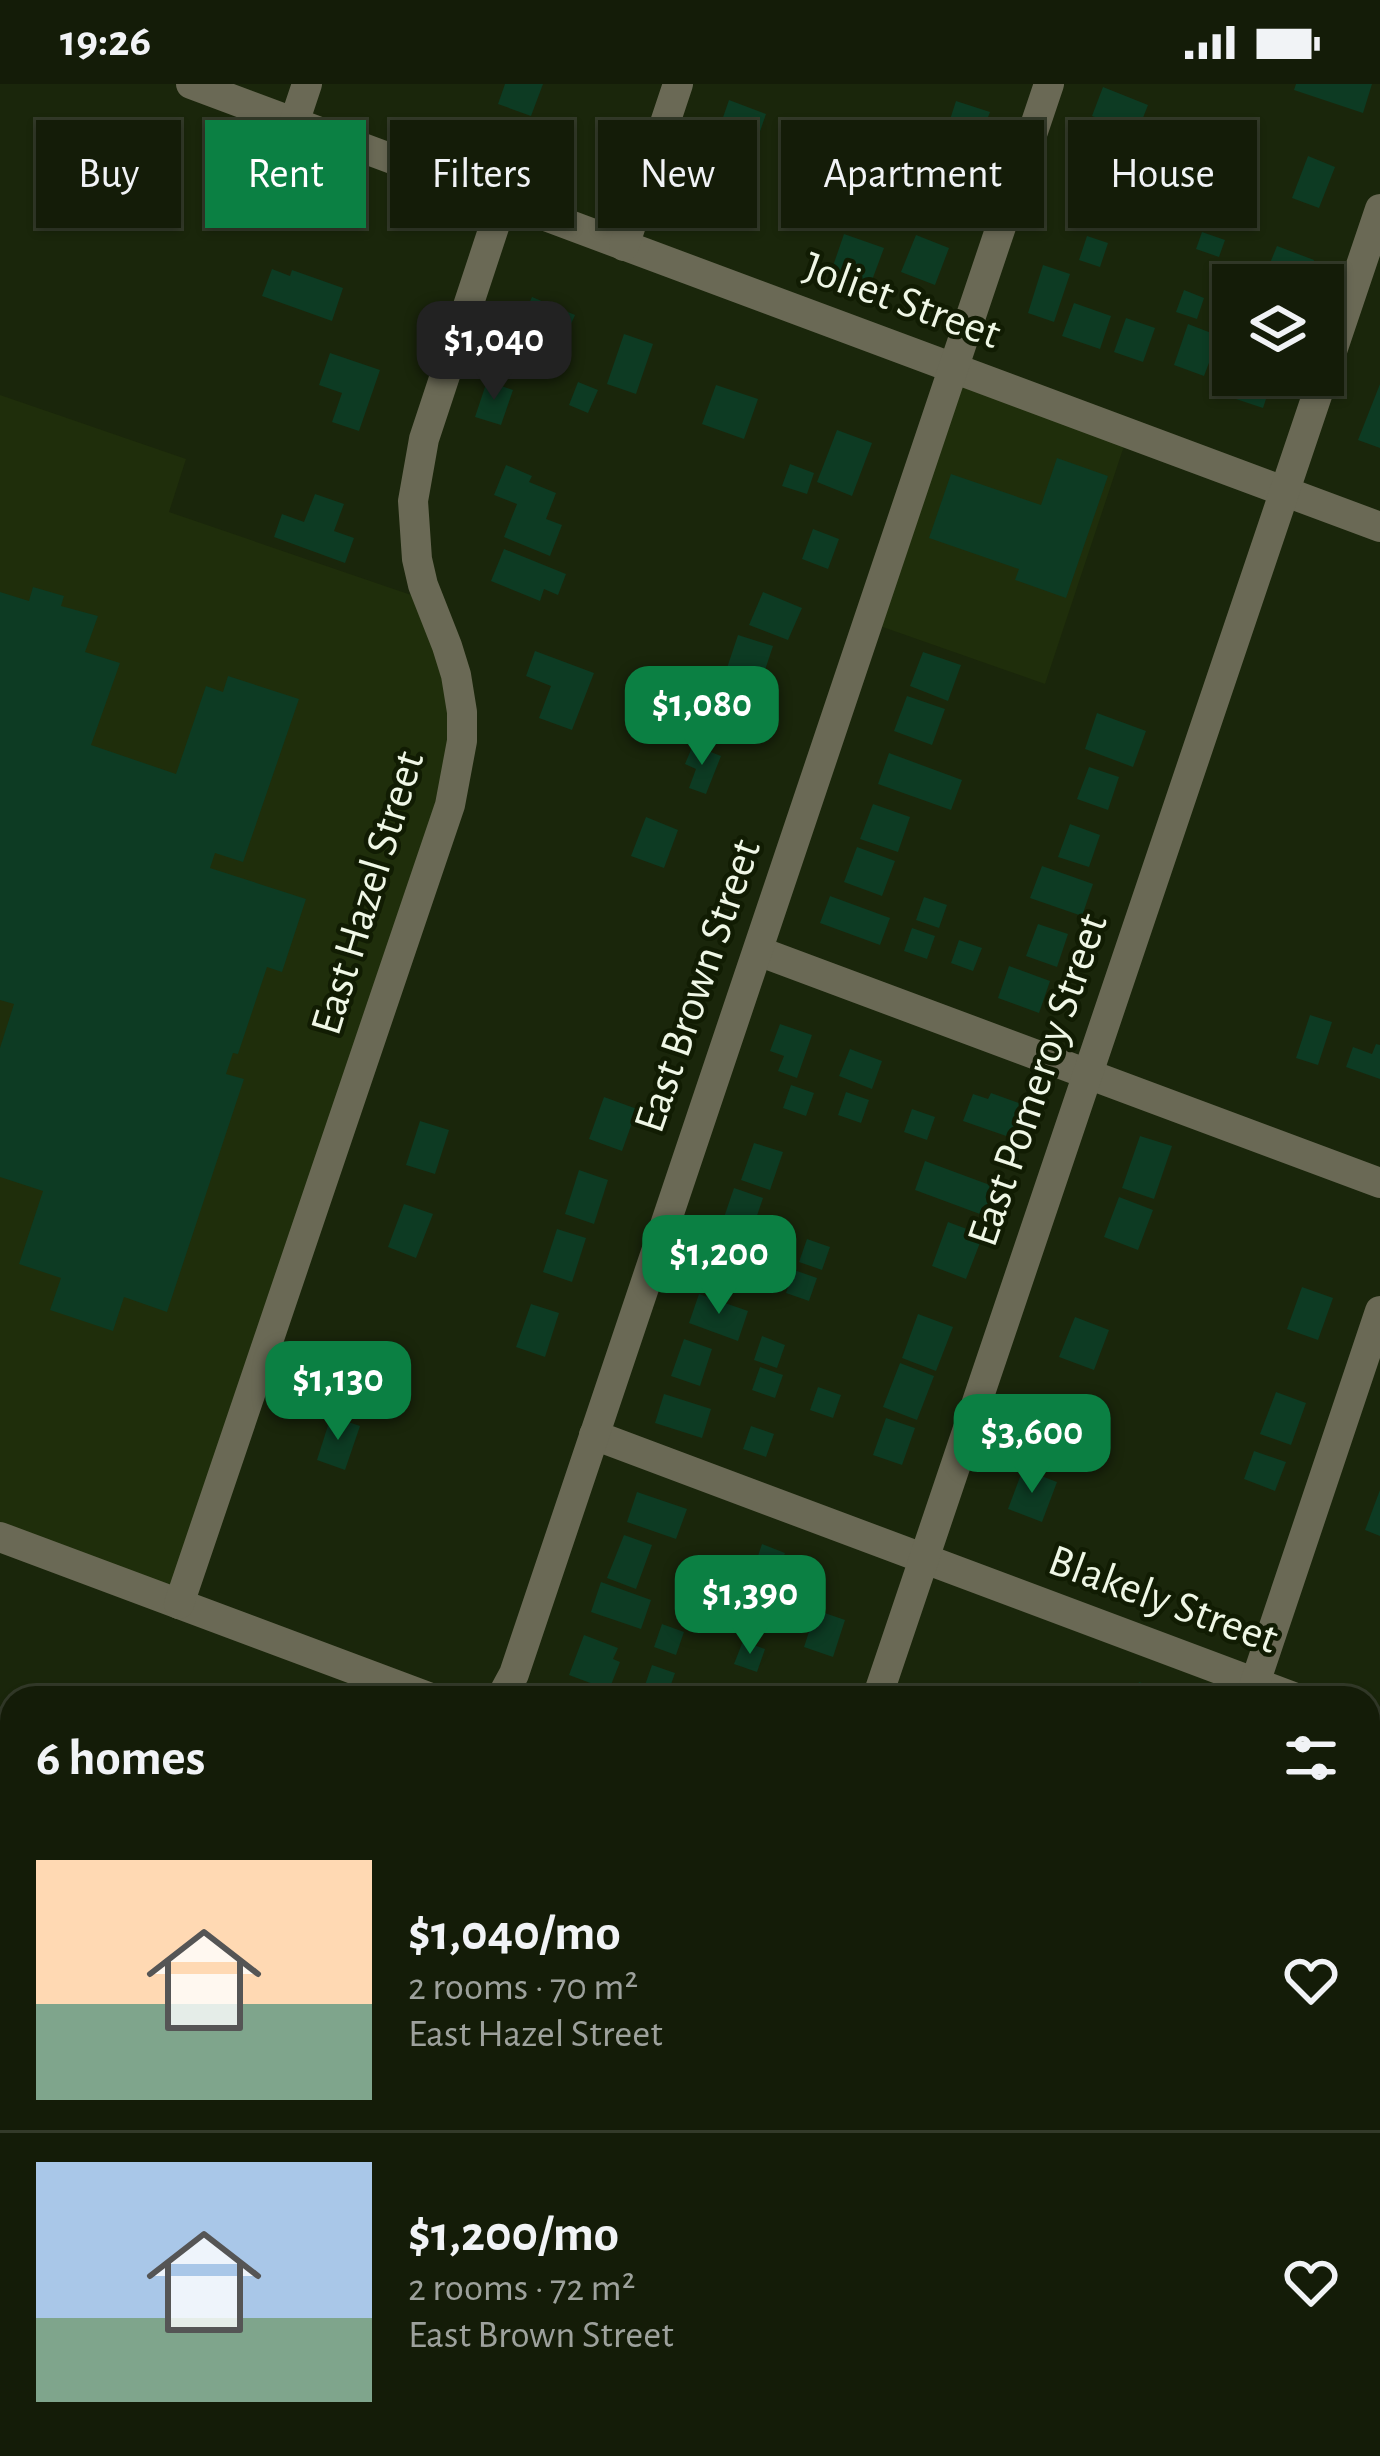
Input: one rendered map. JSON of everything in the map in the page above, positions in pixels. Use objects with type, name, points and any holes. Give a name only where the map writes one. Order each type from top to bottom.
[{"type":"street","name":"Joliet Street","points":[[191,84],[287,120]]},
{"type":"street","points":[[296,120],[307,84]]},
{"type":"street","points":[[624,246],[678,84]]},
{"type":"street","name":"East Brown Street","points":[[508,1686],[1049,84]]},
{"type":"street","name":"East Pomeroy Street","points":[[881,1686],[1380,209]]},
{"type":"street","name":"Joliet Street","points":[[574,227],[1380,527]]},
{"type":"street","name":"East Hazel Street","points":[[179,1604],[454,788],[462,712],[456,675],[417,560],[413,501],[424,440],[494,228]]},
{"type":"street","points":[[758,951],[1380,1183]]},
{"type":"street","points":[[1253,1686],[1380,1311]]},
{"type":"street","name":"Blakely Street","points":[[595,1435],[1242,1686]]},
{"type":"street","points":[[0,1538],[399,1686]]},
{"type":"shaded area","points":[[941,377],[1124,446],[1045,684],[857,618]]},
{"type":"shaded area","points":[[0,395],[186,459],[169,512],[417,597],[447,679],[453,738],[440,805],[170,1590],[0,1526]]},
{"type":"building","points":[[505,84],[543,84],[531,116],[498,104]]},
{"type":"building","points":[[1296,84],[1372,84],[1363,113],[1294,90]]},
{"type":"building","points":[[1103,87],[1148,105],[1142,120],[1092,116]]},
{"type":"building","points":[[729,100],[766,114],[757,140],[757,120],[722,120]]},
{"type":"building","points":[[956,101],[990,112],[987,120],[950,120]]},
{"type":"building","points":[[1308,156],[1335,167],[1319,208],[1292,198]]},
{"type":"building","points":[[1202,232],[1225,240],[1219,257],[1196,249]]},
{"type":"building","points":[[844,234],[884,248],[871,283],[832,269]]},
{"type":"building","points":[[916,235],[949,248],[935,285],[901,272]]},
{"type":"building","points":[[1087,236],[1108,243],[1100,267],[1079,260]]},
{"type":"building","points":[[1277,246],[1314,260],[1312,264],[1270,264]]},
{"type":"building","points":[[1043,265],[1070,274],[1054,322],[1028,313]]},
{"type":"building","points":[[272,269],[290,276],[292,270],[343,288],[332,321],[262,296]]},
{"type":"building","points":[[1184,290],[1204,298],[1197,319],[1176,312]]},
{"type":"building","points":[[532,297],[575,315],[563,342],[520,325]]},
{"type":"building","points":[[1074,303],[1111,316],[1100,349],[1062,336]]},
{"type":"building","points":[[1126,318],[1155,328],[1143,362],[1114,352]]},
{"type":"building","points":[[1188,324],[1212,333],[1212,355],[1204,376],[1174,365]]},
{"type":"building","points":[[624,334],[653,344],[636,394],[607,384]]},
{"type":"building","points":[[330,353],[380,370],[359,431],[332,422],[342,393],[319,385]]},
{"type":"building","points":[[487,381],[513,390],[501,425],[475,417]]},
{"type":"building","points":[[578,382],[598,390],[588,413],[569,405]]},
{"type":"building","points":[[1380,384],[1380,448],[1358,440]]},
{"type":"building","points":[[716,385],[758,399],[744,439],[702,424]]},
{"type":"building","points":[[1234,396],[1267,396],[1263,408]]},
{"type":"building","points":[[837,430],[872,443],[852,496],[817,482]]},
{"type":"building","points":[[1057,458],[1108,476],[1066,598],[1015,580],[1019,569],[929,538],[951,474],[1041,505]]},
{"type":"building","points":[[790,464],[814,473],[807,494],[782,486]]},
{"type":"building","points":[[506,465],[556,493],[546,519],[562,525],[550,556],[504,537],[517,504],[494,495]]},
{"type":"building","points":[[315,494],[344,504],[334,531],[354,538],[345,563],[274,537],[282,514],[304,522]]},
{"type":"building","points":[[813,529],[839,539],[828,569],[802,559]]},
{"type":"building","points":[[504,549],[566,574],[558,595],[544,589],[540,601],[491,581]]},
{"type":"building","points":[[33,587],[64,596],[61,606],[98,616],[85,652],[120,663],[91,745],[176,774],[206,686],[223,692],[228,676],[299,699],[243,862],[215,853],[210,868],[306,899],[282,972],[267,967],[238,1054],[233,1053],[226,1074],[244,1079],[167,1312],[124,1297],[113,1331],[50,1310],[61,1278],[19,1264],[43,1191],[0,1177],[0,1048],[14,1004],[0,1000],[0,592],[29,601]]},
{"type":"building","points":[[763,592],[802,608],[788,640],[749,625]]},
{"type":"building","points":[[738,635],[773,646],[752,709],[717,698]]},
{"type":"building","points":[[535,651],[594,673],[572,730],[539,718],[551,686],[526,676]]},
{"type":"building","points":[[923,652],[961,665],[948,701],[910,686]]},
{"type":"building","points":[[907,696],[945,709],[932,745],[894,731]]},
{"type":"building","points":[[1097,713],[1146,731],[1133,767],[1085,749]]},
{"type":"building","points":[[693,745],[721,756],[706,794],[689,788],[696,769],[685,764]]},
{"type":"building","points":[[889,753],[962,780],[951,810],[878,784]]},
{"type":"building","points":[[1089,767],[1119,777],[1108,810],[1077,799]]},
{"type":"building","points":[[873,804],[910,817],[898,852],[860,839]]},
{"type":"building","points":[[646,817],[678,830],[664,868],[631,856]]},
{"type":"building","points":[[1070,824],[1100,835],[1089,867],[1058,857]]},
{"type":"building","points":[[857,847],[895,861],[882,896],[844,882]]},
{"type":"building","points":[[1042,866],[1093,884],[1082,916],[1030,898]]},
{"type":"building","points":[[830,896],[890,918],[880,945],[820,923]]},
{"type":"building","points":[[924,897],[947,905],[939,928],[916,920]]},
{"type":"building","points":[[1038,924],[1068,934],[1057,967],[1026,956]]},
{"type":"building","points":[[912,928],[935,936],[927,959],[904,951]]},
{"type":"building","points":[[959,940],[982,948],[973,971],[951,963]]},
{"type":"building","points":[[1009,966],[1050,981],[1039,1013],[998,998]]},
{"type":"building","points":[[1310,1015],[1332,1022],[1318,1065],[1296,1058]]},
{"type":"building","points":[[780,1024],[812,1035],[797,1078],[778,1071],[784,1056],[770,1051]]},
{"type":"building","points":[[1376,1044],[1380,1045],[1380,1079],[1346,1067],[1353,1047],[1372,1054]]},
{"type":"building","points":[[850,1049],[882,1061],[872,1089],[839,1076]]},
{"type":"building","points":[[791,1085],[814,1093],[806,1116],[783,1108]]},
{"type":"building","points":[[846,1092],[869,1100],[861,1123],[838,1115]]},
{"type":"building","points":[[991,1093],[1024,1105],[1012,1138],[963,1121],[973,1094],[988,1099]]},
{"type":"building","points":[[604,1097],[637,1109],[622,1151],[589,1139]]},
{"type":"building","points":[[912,1109],[935,1117],[927,1140],[904,1132]]},
{"type":"building","points":[[420,1121],[449,1130],[435,1174],[406,1165]]},
{"type":"building","points":[[1140,1136],[1172,1146],[1154,1199],[1122,1188]]},
{"type":"building","points":[[754,1143],[783,1152],[770,1190],[741,1180]]},
{"type":"building","points":[[925,1161],[998,1188],[988,1217],[915,1190]]},
{"type":"building","points":[[579,1170],[608,1180],[594,1224],[565,1214]]},
{"type":"building","points":[[734,1188],[763,1198],[748,1242],[719,1232]]},
{"type":"building","points":[[1119,1197],[1153,1210],[1138,1250],[1104,1237]]},
{"type":"building","points":[[404,1204],[433,1214],[416,1258],[388,1247]]},
{"type":"building","points":[[948,1222],[983,1235],[966,1279],[932,1266]]},
{"type":"building","points":[[557,1229],[586,1238],[572,1282],[543,1272]]},
{"type":"building","points":[[807,1239],[830,1247],[822,1270],[799,1262]]},
{"type":"building","points":[[717,1240],[746,1250],[731,1293],[702,1283]]},
{"type":"building","points":[[794,1270],[817,1278],[809,1301],[786,1293]]},
{"type":"building","points":[[1302,1287],[1333,1298],[1318,1340],[1287,1329]]},
{"type":"building","points":[[699,1294],[748,1311],[738,1341],[689,1323]]},
{"type":"building","points":[[531,1304],[559,1313],[545,1357],[516,1347]]},
{"type":"building","points":[[918,1314],[953,1327],[936,1371],[902,1358]]},
{"type":"building","points":[[1075,1317],[1109,1330],[1094,1370],[1059,1357]]},
{"type":"building","points":[[762,1336],[785,1345],[777,1368],[754,1360]]},
{"type":"building","points":[[684,1339],[712,1349],[700,1386],[671,1376]]},
{"type":"building","points":[[900,1363],[934,1376],[917,1420],[883,1407]]},
{"type":"building","points":[[760,1367],[783,1375],[775,1398],[752,1390]]},
{"type":"building","points":[[818,1387],[841,1395],[833,1418],[810,1410]]},
{"type":"building","points":[[1276,1392],[1306,1403],[1291,1445],[1260,1434]]},
{"type":"building","points":[[664,1394],[711,1409],[702,1438],[655,1423]]},
{"type":"building","points":[[331,1416],[360,1426],[345,1470],[317,1460]]},
{"type":"building","points":[[1040,1417],[1074,1430],[1059,1470],[1025,1457]]},
{"type":"building","points":[[886,1418],[915,1428],[902,1465],[873,1455]]},
{"type":"building","points":[[751,1426],[774,1434],[766,1457],[743,1449]]},
{"type":"building","points":[[1254,1451],[1286,1462],[1275,1491],[1244,1479]]},
{"type":"building","points":[[1023,1469],[1057,1482],[1042,1522],[1008,1509]]},
{"type":"building","points":[[1380,1490],[1380,1536],[1365,1530]]},
{"type":"building","points":[[637,1492],[687,1509],[676,1539],[627,1522]]},
{"type":"building","points":[[624,1535],[652,1545],[636,1589],[607,1578]]},
{"type":"building","points":[[762,1544],[785,1553],[777,1576],[754,1568]]},
{"type":"building","points":[[601,1582],[651,1600],[641,1629],[591,1612]]},
{"type":"building","points":[[754,1588],[776,1596],[768,1619],[745,1611]]},
{"type":"building","points":[[816,1610],[845,1620],[833,1657],[804,1647]]},
{"type":"building","points":[[662,1624],[684,1632],[676,1655],[654,1647]]},
{"type":"building","points":[[584,1635],[618,1648],[613,1659],[620,1662],[611,1686],[569,1675]]},
{"type":"building","points":[[743,1641],[765,1649],[757,1672],[734,1664]]},
{"type":"building","points":[[652,1665],[675,1673],[670,1686],[645,1686]]}]
